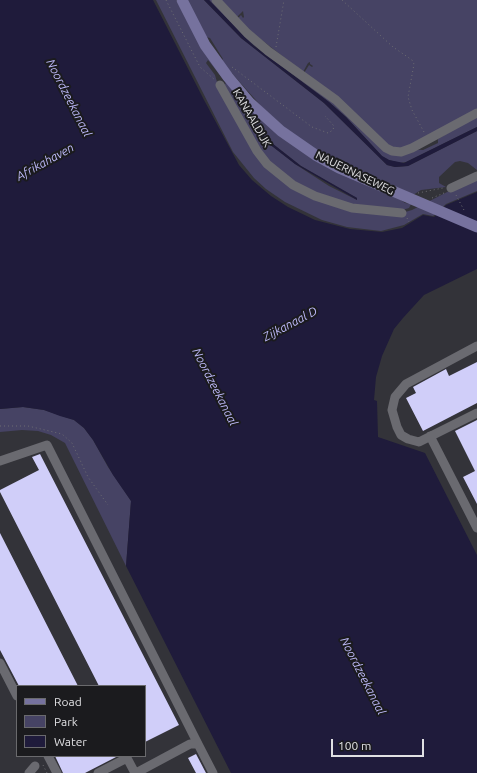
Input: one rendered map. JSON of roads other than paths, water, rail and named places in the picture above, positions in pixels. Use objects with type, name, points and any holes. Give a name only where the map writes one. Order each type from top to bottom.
[{"type":"main road","name":"NAUERNASEWEG","points":[[182,0],[205,45],[228,77],[270,121],[317,156],[351,173],[412,196],[476,227]]},
{"type":"street","points":[[216,0],[239,25],[274,55],[331,96],[388,150],[401,152],[428,140],[477,113]]},
{"type":"street","name":"KANAALDIJK","points":[[220,85],[256,151],[267,164],[293,185],[315,196],[352,208],[402,213]]},
{"type":"street","points":[[451,190],[477,176]]},
{"type":"street","points":[[477,346],[413,379],[399,390],[392,405],[393,414],[401,435],[408,440],[415,442],[419,442],[477,413]]},
{"type":"street","points":[[430,436],[477,528]]},
{"type":"street","points":[[0,461],[47,445],[213,773]]},
{"type":"street","points":[[0,663],[16,694]]},
{"type":"street","points":[[98,773],[127,758],[136,773],[190,744],[198,744]]},
{"type":"street","points":[[48,757],[56,773]]},
{"type":"water","points":[[0,0],[153,0],[239,165],[252,180],[271,196],[288,207],[315,220],[350,229],[382,232],[402,228],[423,215],[434,217],[446,205],[477,192],[477,269],[424,295],[394,329],[382,356],[376,377],[374,400],[377,401],[378,437],[425,453],[477,555],[477,773],[231,773],[126,566],[131,501],[113,475],[93,440],[84,428],[74,420],[44,410],[23,407],[0,409]]},
{"type":"water","points":[[204,0],[209,0],[253,45],[329,102],[346,117],[382,156],[389,160],[404,163],[477,127],[477,131],[408,166],[395,167],[387,165],[324,103],[241,38]]},
{"type":"water","points":[[254,129],[301,166],[357,198],[357,200],[295,164],[253,131]]},
{"type":"water label","name":"Noordzeekanaal","points":[[69,98]]},
{"type":"water label","name":"Afrikahaven","points":[[45,162]]},
{"type":"water label","name":"Zijkanaal D","points":[[290,324]]},
{"type":"water label","name":"Noordzeekanaal","points":[[215,387]]},
{"type":"water label","name":"Noordzeekanaal","points":[[363,676]]}]
